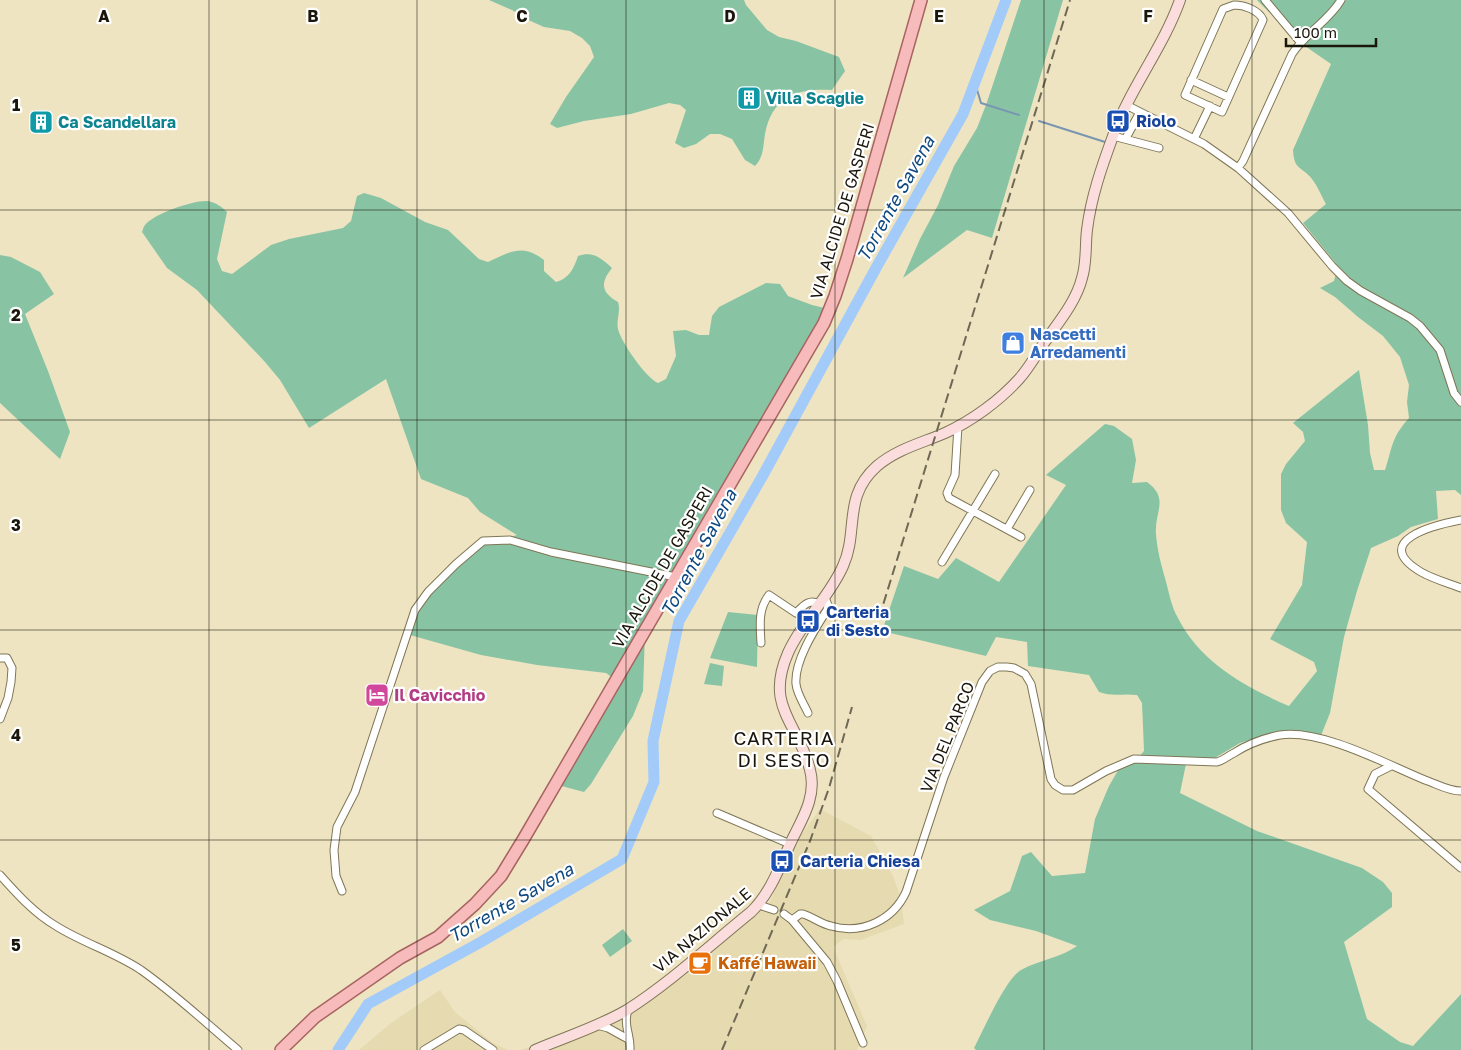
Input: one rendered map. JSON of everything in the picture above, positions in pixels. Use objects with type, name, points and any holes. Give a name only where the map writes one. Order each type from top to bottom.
[{"type":"main road","name":"VIA ALCIDE DE GASPERI","points":[[281,1050],[315,1017],[400,958],[438,937],[475,904],[501,876],[824,323],[850,250],[922,0]]},
{"type":"main road","name":"VIA NAZIONALE","points":[[535,1050],[596,1025],[628,1009],[662,984],[758,905],[769,888],[808,803],[812,785],[807,761],[782,705],[780,683],[792,646],[843,567],[848,553],[855,501],[870,474],[879,465],[904,449],[958,426],[1002,396],[1020,378],[1077,293],[1084,271],[1086,231],[1091,205],[1113,136],[1126,105],[1171,22],[1180,0]]},
{"type":"street","points":[[1265,0],[1301,43]]},
{"type":"street","points":[[1238,168],[1243,161],[1292,54],[1326,20],[1341,0]]},
{"type":"street","points":[[1240,5],[1261,16],[1263,24],[1228,97],[1222,112],[1185,95],[1223,9],[1240,5]]},
{"type":"street","points":[[1191,80],[1228,97]]},
{"type":"street","points":[[1126,105],[1194,139],[1238,168],[1288,213],[1347,281],[1361,292],[1410,318],[1426,332],[1440,350],[1454,393],[1461,402]]},
{"type":"street","points":[[1194,139],[1210,106]]},
{"type":"street","points":[[1126,138],[1140,112]]},
{"type":"street","points":[[1113,136],[1159,148]]},
{"type":"street","points":[[958,426],[955,475],[947,493],[949,498],[1021,537]]},
{"type":"street","points":[[942,562],[995,474]]},
{"type":"street","points":[[1007,529],[1030,490]]},
{"type":"street","points":[[1461,520],[1441,524],[1413,534],[1407,538],[1402,552],[1404,558],[1421,572],[1461,588]]},
{"type":"street","points":[[342,891],[336,876],[334,850],[337,827],[355,792],[415,610],[428,592],[456,564],[483,541],[510,540],[551,552],[676,577]]},
{"type":"street","points":[[761,642],[760,612],[762,605],[769,595],[796,613],[808,602],[822,601]]},
{"type":"street","name":"VIA NAZIONALE","points":[[808,713],[797,689],[797,676],[805,648],[827,610],[828,605],[822,601]]},
{"type":"street","points":[[0,658],[7,658],[12,668],[8,698],[0,719]]},
{"type":"street","name":"VIA DEL PARCO","points":[[792,920],[803,914],[833,927],[861,927],[879,922],[897,908],[906,892],[944,777],[978,691],[990,671],[998,667],[1014,668],[1025,674],[1031,684],[1049,772],[1055,785],[1063,790],[1073,790],[1106,771],[1134,759],[1218,762],[1225,760],[1231,754],[1250,744],[1281,735],[1313,738],[1341,745],[1368,754],[1391,766],[1447,789],[1461,791]]},
{"type":"street","points":[[1391,766],[1376,774],[1368,789],[1461,868]]},
{"type":"street","points":[[716,813],[790,844]]},
{"type":"street","points":[[0,875],[28,906],[56,927],[112,953],[140,969],[168,990],[238,1050]]},
{"type":"street","points":[[758,905],[774,910]]},
{"type":"street","points":[[784,914],[792,920],[820,952],[830,968],[863,1043]]},
{"type":"street","points":[[628,1009],[626,1028],[630,1050]]},
{"type":"street","points":[[612,1017],[626,1028]]},
{"type":"street","points":[[612,1017],[619,1033]]},
{"type":"street","points":[[596,1025],[619,1033],[628,1039]]},
{"type":"street","points":[[424,1050],[453,1032],[462,1029],[493,1050]]},
{"type":"shaded area","points":[[820,809],[871,836],[893,876],[901,898],[904,924],[861,940],[844,939],[833,947],[867,1026],[857,1050],[521,1050],[578,1030],[658,991],[759,903],[769,904],[796,842]]},
{"type":"shaded area","points":[[440,990],[455,1012],[493,1043],[508,1050],[359,1050],[391,1023]]},
{"type":"green space","points":[[489,0],[744,0],[767,30],[779,37],[796,41],[839,57],[845,71],[832,90],[798,93],[780,103],[768,121],[762,155],[755,166],[745,160],[732,139],[720,134],[710,134],[696,144],[684,148],[675,143],[686,110],[680,105],[669,103],[631,114],[584,121],[557,128],[550,124],[594,57],[590,46],[582,38],[570,31],[544,27]]},
{"type":"green space","points":[[1021,0],[1063,0],[992,238],[967,230],[903,278],[920,239],[938,205],[954,166],[977,128]]},
{"type":"green space","points":[[1257,0],[1461,0],[1461,495],[1455,490],[1436,491],[1438,519],[1411,527],[1398,536],[1371,548],[1344,637],[1330,713],[1320,738],[1293,732],[1274,732],[1240,743],[1213,759],[1187,759],[1180,793],[1257,831],[1362,868],[1383,882],[1392,893],[1392,907],[1344,942],[1367,1019],[1400,1042],[1413,1046],[1461,994],[1461,1050],[976,1050],[974,1048],[995,1006],[1015,975],[1021,970],[1077,946],[1036,931],[990,920],[974,910],[1010,891],[1022,856],[1031,852],[1052,876],[1085,873],[1095,819],[1109,786],[1120,767],[1138,758],[1144,751],[1142,703],[1137,695],[1099,692],[1089,675],[1028,666],[1027,642],[996,637],[986,656],[882,631],[904,566],[938,579],[956,558],[999,582],[1066,485],[1046,475],[1105,424],[1114,426],[1132,439],[1136,460],[1132,483],[1147,482],[1158,494],[1159,506],[1156,534],[1159,556],[1170,599],[1187,634],[1198,648],[1225,671],[1256,690],[1289,706],[1317,671],[1314,662],[1270,639],[1302,585],[1307,542],[1286,523],[1281,510],[1281,474],[1286,464],[1305,441],[1303,432],[1293,423],[1359,370],[1374,470],[1385,470],[1396,437],[1409,418],[1407,402],[1409,385],[1400,357],[1383,336],[1335,297],[1320,288],[1334,281],[1338,266],[1303,223],[1326,204],[1312,179],[1295,162],[1293,150],[1331,64],[1289,35]]},
{"type":"green space","points":[[364,193],[381,198],[425,222],[448,230],[479,259],[488,262],[516,251],[529,252],[536,255],[544,260],[544,271],[556,282],[561,281],[570,272],[578,256],[588,254],[600,258],[612,268],[605,278],[604,287],[608,295],[618,302],[618,329],[620,335],[641,367],[658,383],[666,379],[676,356],[673,331],[686,330],[699,335],[709,335],[712,316],[719,307],[766,283],[780,284],[788,296],[812,305],[837,311],[774,412],[645,633],[643,691],[633,716],[591,784],[584,792],[554,784],[613,678],[606,673],[537,665],[481,655],[410,635],[420,602],[472,547],[517,535],[480,512],[468,498],[421,479],[386,379],[309,428],[280,380],[265,362],[197,290],[167,268],[142,232],[144,226],[149,221],[174,208],[201,201],[216,204],[227,212],[217,259],[222,271],[232,274],[271,245],[289,239],[343,228],[351,221],[357,196]]},
{"type":"green space","points":[[0,255],[11,257],[40,272],[54,294],[25,314],[70,432],[60,459],[0,403]]},
{"type":"green space","points":[[728,612],[758,615],[757,667],[710,658]]},
{"type":"green space","points":[[710,663],[724,666],[722,686],[704,684]]},
{"type":"green space","points":[[623,929],[632,941],[610,957],[602,945]]},
{"type":"waterway","name":"Torrente Savena","points":[[338,1050],[368,1004],[481,942],[622,859],[654,782],[653,741],[679,621],[762,477],[876,268],[963,114],[1006,0]]},
{"type":"waterway","points":[[975,83],[981,103],[1019,115]]},
{"type":"waterway","points":[[1039,121],[1105,142]]},
{"type":"railway","points":[[879,618],[1070,0]]},
{"type":"railway","points":[[722,1050],[810,841],[829,788],[852,707]]},
{"type":"place","name":"Villa Scaglie","points":[[749,98]]},
{"type":"place","name":"Riolo","points":[[1118,121]]},
{"type":"place","name":"Ca Scandellara","points":[[41,122]]},
{"type":"place","name":"Nascetti Arredamenti","points":[[1013,343]]},
{"type":"place","name":"Carteria di Sesto","points":[[808,621]]},
{"type":"place","name":"Il Cavicchio","points":[[377,695]]},
{"type":"place","name":"Carteria Chiesa","points":[[782,861]]},
{"type":"place","name":"Kaffé Hawaii","points":[[700,963]]},
{"type":"district","name":"CARTERIA DI SESTO","points":[[784,749]]}]
